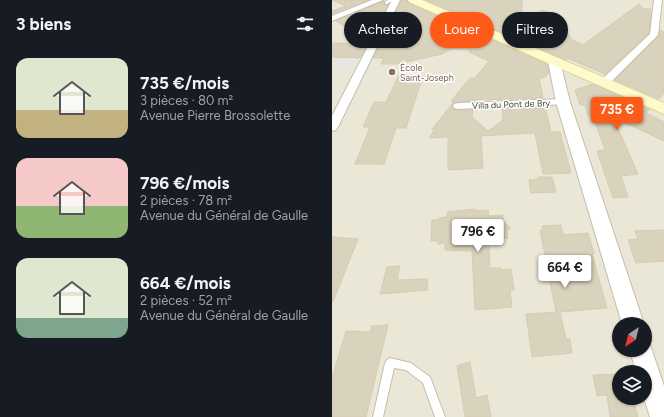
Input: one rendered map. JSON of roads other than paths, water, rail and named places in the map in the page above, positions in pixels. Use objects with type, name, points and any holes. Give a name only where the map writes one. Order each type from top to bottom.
[{"type":"main road","points":[[413,0],[664,109]]},
{"type":"street","points":[[332,127],[396,0]]},
{"type":"street","points":[[604,83],[654,35],[658,0]]},
{"type":"street","points":[[332,19],[383,1]]},
{"type":"street","points":[[554,61],[564,102],[631,317]]},
{"type":"street","name":"Villa du Pont de Bry","points":[[458,106],[564,102]]},
{"type":"street","points":[[643,357],[662,417]]},
{"type":"lane","points":[[383,1],[391,0]]},
{"type":"lane","points":[[378,417],[390,363],[408,366],[427,380],[440,417]]},
{"type":"place","name":"École Saint-Joseph","points":[[392,72]]}]
